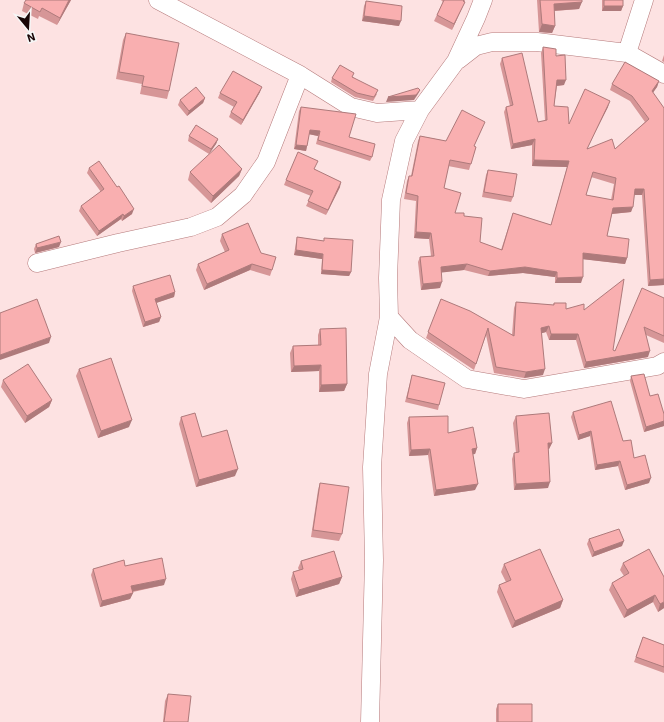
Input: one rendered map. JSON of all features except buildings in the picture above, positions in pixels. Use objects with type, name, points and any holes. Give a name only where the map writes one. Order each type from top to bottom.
[{"type":"street","points":[[158,0],[300,75],[352,107],[377,113],[420,110]]},
{"type":"street","points":[[370,722],[374,560],[372,467],[378,374],[388,317],[391,200],[404,141],[420,110],[456,61],[483,0]]},
{"type":"street","points":[[627,54],[644,0]]},
{"type":"street","points":[[456,61],[476,46],[492,42],[537,42],[627,54],[664,74]]},
{"type":"street","points":[[38,263],[118,243],[192,228],[217,217],[243,195],[266,162],[300,75]]},
{"type":"street","points":[[388,317],[410,340],[467,379],[524,389],[657,366],[664,362]]}]
